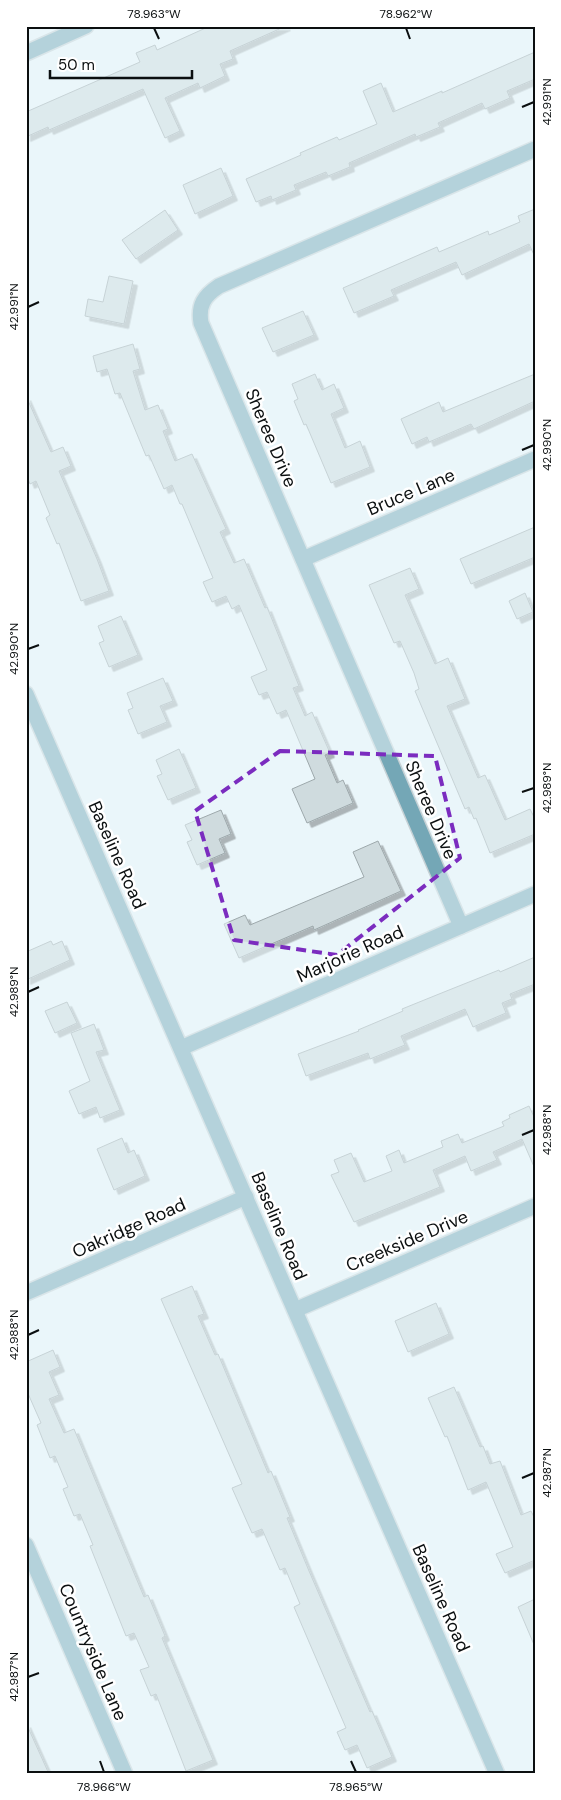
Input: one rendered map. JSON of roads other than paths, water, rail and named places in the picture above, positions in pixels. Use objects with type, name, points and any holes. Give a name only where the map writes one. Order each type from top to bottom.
[{"type":"street","points":[[26,52],[77,28]]},
{"type":"street","name":"Sheree Drive","points":[[461,926],[201,323],[199,313],[202,302],[218,286],[535,149]]},
{"type":"street","name":"Bruce Lane","points":[[303,559],[535,459]]},
{"type":"street","name":"Baseline Road","points":[[26,694],[497,1774]]},
{"type":"street","name":"Marjorie Road","points":[[181,1048],[535,894]]},
{"type":"street","name":"Oakridge Road","points":[[26,1293],[246,1198]]},
{"type":"street","name":"Creekside Drive","points":[[295,1310],[535,1206]]},
{"type":"street","name":"Countryside Lane","points":[[26,1545],[124,1774]]}]
